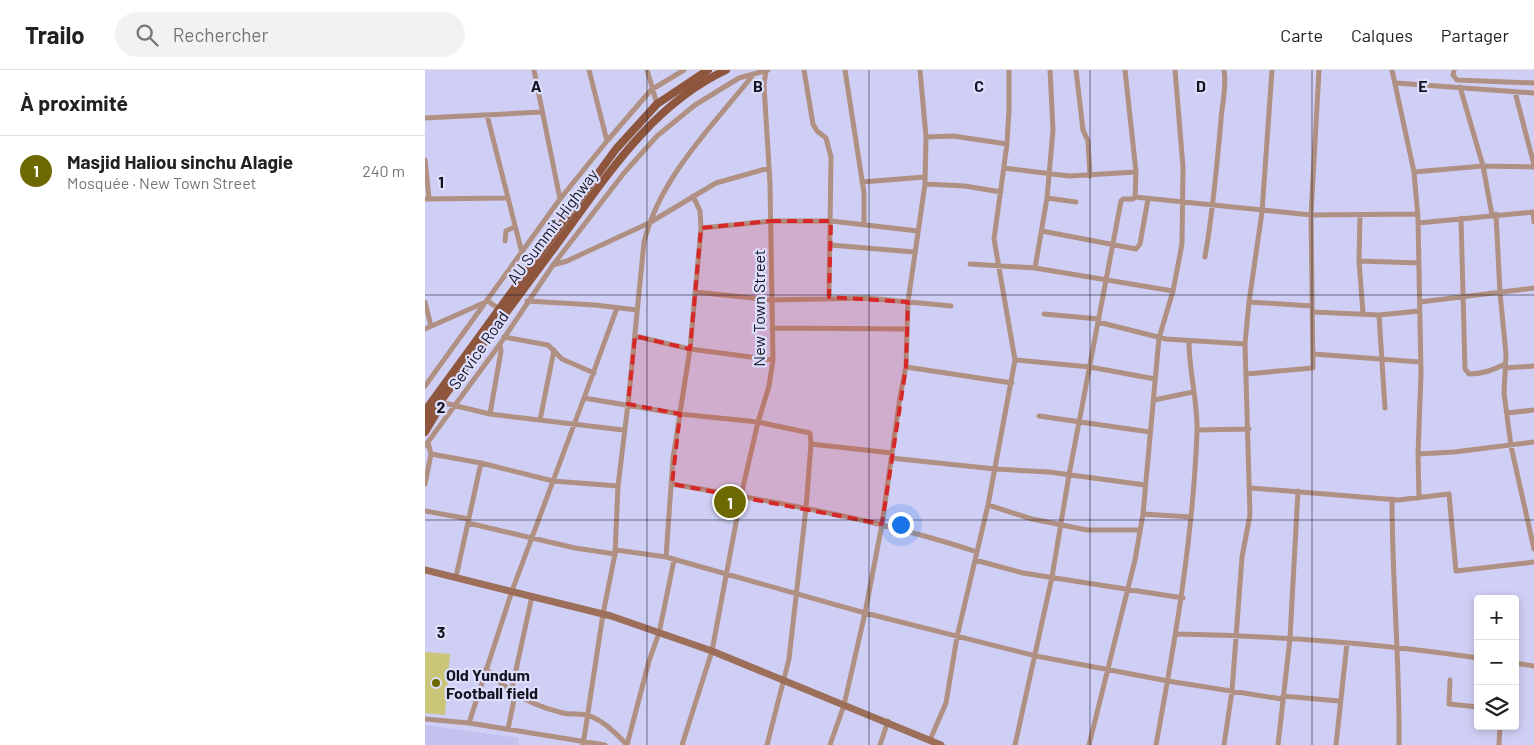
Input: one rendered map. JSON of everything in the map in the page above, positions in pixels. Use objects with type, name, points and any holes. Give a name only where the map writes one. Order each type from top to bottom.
[{"type":"main road","name":"AU Summit Highway","points":[[425,422],[499,309],[617,149],[657,104],[708,70]]},
{"type":"main road","name":"AU Summit Highway","points":[[425,411],[437,401],[643,131],[679,99],[726,70]]},
{"type":"main road","points":[[425,402],[437,401],[434,419],[425,432]]},
{"type":"street","points":[[534,70],[560,199]]},
{"type":"street","points":[[589,70],[607,141]]},
{"type":"street","points":[[647,70],[651,90],[657,104]]},
{"type":"street","name":"Service Road","points":[[425,386],[560,199],[607,141],[651,90],[684,70]]},
{"type":"street","name":"Service Road","points":[[427,444],[500,344],[527,301],[553,265],[625,172],[657,136],[702,101],[739,78],[767,70]]},
{"type":"street","name":"New Town Street","points":[[682,745],[712,651],[741,496],[757,422],[769,386],[773,360],[771,328],[771,221],[764,85],[767,70]]},
{"type":"street","points":[[804,70],[813,124],[817,132],[826,138],[829,144],[831,221],[829,297]]},
{"type":"street","points":[[845,70],[862,182],[864,223]]},
{"type":"street","points":[[830,745],[843,705],[865,613],[882,524],[899,396],[906,368],[908,302],[925,184],[926,136],[920,70]]},
{"type":"street","points":[[930,740],[946,703],[957,637],[988,504],[1015,360],[994,240],[1007,144],[1009,70]]},
{"type":"street","points":[[1035,268],[1047,198],[1053,130],[1050,70]]},
{"type":"street","points":[[1077,70],[1083,130],[1088,141],[1090,176]]},
{"type":"street","points":[[1125,70],[1136,172],[1135,198]]},
{"type":"street","points":[[1089,745],[1129,589],[1143,514],[1159,338],[1173,291],[1182,244],[1183,167],[1175,70]]},
{"type":"street","points":[[1205,257],[1214,206],[1225,85],[1224,70]]},
{"type":"street","points":[[1224,745],[1232,691],[1243,558],[1250,515],[1251,488],[1245,344],[1262,212],[1272,70]]},
{"type":"street","points":[[1246,374],[1313,368],[1311,215],[1319,70]]},
{"type":"street","points":[[1392,70],[1414,172],[1418,214],[1420,302],[1419,498]]},
{"type":"street","points":[[1454,70],[1453,76],[1457,80],[1534,83]]},
{"type":"street","points":[[584,743],[603,614],[616,552],[618,486],[623,430],[628,404],[644,242],[649,223],[657,206],[681,165],[754,74]]},
{"type":"street","points":[[1396,83],[1534,93]]},
{"type":"street","points":[[1460,87],[1483,166],[1494,215],[1507,413],[1511,446],[1532,533],[1534,549]]},
{"type":"street","points":[[1414,172],[1483,166],[1534,166],[1515,92]]},
{"type":"street","points":[[425,118],[542,112]]},
{"type":"street","points":[[487,116],[506,198],[522,253]]},
{"type":"street","points":[[926,136],[953,136],[1007,144]]},
{"type":"street","points":[[425,160],[427,198],[506,198]]},
{"type":"street","points":[[553,265],[567,261],[649,223],[693,196],[732,176],[769,168]]},
{"type":"street","points":[[1004,168],[1090,176],[1109,172],[1136,172]]},
{"type":"street","points":[[862,182],[925,177]]},
{"type":"street","points":[[925,184],[965,186],[1001,192]]},
{"type":"street","points":[[666,557],[680,414],[690,349],[701,228],[700,211],[693,196]]},
{"type":"street","points":[[1047,198],[1076,202]]},
{"type":"street","points":[[1015,745],[1052,577],[1059,525],[1123,199],[1148,199],[1262,212],[1311,215],[1418,214]]},
{"type":"street","points":[[1042,231],[1135,249],[1139,247],[1148,199]]},
{"type":"street","points":[[1418,222],[1533,212],[1534,222]]},
{"type":"street","points":[[1360,215],[1359,261],[1363,313]]},
{"type":"street","points":[[1461,218],[1465,369],[1469,374],[1477,374],[1505,366],[1534,366]]},
{"type":"street","points":[[701,228],[771,221],[831,221],[864,223],[918,231]]},
{"type":"street","points":[[505,242],[505,231],[515,227]]},
{"type":"street","points":[[830,245],[914,252]]},
{"type":"street","points":[[1359,261],[1419,264]]},
{"type":"street","points":[[970,264],[1035,268],[1173,291]]},
{"type":"street","points":[[1420,302],[1534,288]]},
{"type":"street","points":[[695,292],[771,300],[829,297],[951,306]]},
{"type":"street","points":[[425,329],[488,301],[499,309]]},
{"type":"street","points":[[527,301],[637,310]]},
{"type":"street","points":[[425,302],[431,326]]},
{"type":"street","points":[[1249,302],[1379,315],[1419,311]]},
{"type":"street","points":[[469,724],[531,536],[617,308]]},
{"type":"street","points":[[1044,314],[1099,320],[1159,338],[1189,342],[1245,344]]},
{"type":"street","points":[[1379,315],[1385,408]]},
{"type":"street","points":[[771,328],[906,329]]},
{"type":"street","points":[[635,336],[690,349],[773,360]]},
{"type":"street","points":[[504,337],[549,345],[562,358],[594,373]]},
{"type":"street","points":[[1156,745],[1183,598],[1191,517],[1197,430],[1189,365],[1189,342]]},
{"type":"street","points":[[489,414],[501,351],[500,344]]},
{"type":"street","points":[[540,420],[554,350]]},
{"type":"street","points":[[1313,354],[1382,361],[1420,362]]},
{"type":"street","points":[[1015,360],[1090,367],[1155,379]]},
{"type":"street","points":[[906,368],[1012,383]]},
{"type":"street","points":[[1154,400],[1193,392]]},
{"type":"street","points":[[584,398],[680,414],[757,422],[810,433],[811,444],[806,508],[789,660],[767,745]]},
{"type":"street","points":[[437,401],[489,414],[623,430]]},
{"type":"street","points":[[1507,413],[1534,410]]},
{"type":"street","points":[[1039,416],[1150,432]]},
{"type":"street","points":[[1197,430],[1249,429]]},
{"type":"street","points":[[1418,454],[1511,446],[1534,442]]},
{"type":"street","points":[[425,484],[431,454],[427,444]]},
{"type":"street","points":[[811,444],[995,469],[1069,475],[1145,485]]},
{"type":"street","points":[[431,454],[481,462],[553,481],[618,486]]},
{"type":"street","points":[[456,577],[481,462]]},
{"type":"street","points":[[672,484],[882,524],[932,537],[977,552]]},
{"type":"street","points":[[1251,488],[1392,499],[1447,494],[1451,496],[1456,571],[1534,562]]},
{"type":"street","points":[[1278,745],[1290,638],[1298,492]]},
{"type":"street","points":[[1392,499],[1392,566],[1398,646],[1399,745]]},
{"type":"street","points":[[988,504],[1059,525],[1087,530],[1140,530]]},
{"type":"street","points":[[425,511],[575,548],[666,557],[726,572],[865,613],[1036,656],[1232,691],[1283,697],[1339,700]]},
{"type":"street","points":[[1143,514],[1191,517]]},
{"type":"street","points":[[486,670],[513,694],[538,706],[564,713],[588,715],[611,729],[627,745],[659,633],[673,560]]},
{"type":"street","points":[[975,560],[1023,573],[1183,598]]},
{"type":"street","points":[[425,570],[603,614],[712,651],[843,705],[888,721],[941,745]]},
{"type":"street","points":[[507,729],[532,596]]},
{"type":"street","points":[[1176,634],[1237,635],[1398,646],[1474,657]]},
{"type":"street","points":[[1336,745],[1339,700],[1347,643]]},
{"type":"street","points":[[1519,664],[1534,666]]},
{"type":"street","points":[[1450,680],[1449,704],[1474,707]]},
{"type":"street","points":[[425,719],[507,729],[605,745]]},
{"type":"street","points":[[880,745],[888,721]]},
{"type":"street","points":[[1499,745],[1500,730]]},
{"type":"highlighted area","points":[[771,221],[831,221],[829,297],[908,302],[906,367],[882,524],[672,484],[680,414],[628,404],[635,336],[690,349],[701,228]]},
{"type":"shaded area","name":"Old Yundum Football field","points":[[425,652],[450,654],[445,715],[425,713]]},
{"type":"shaded area","points":[[425,725],[519,738],[518,745],[425,745]]},
{"type":"place","name":"Masjid Haliou sinchu Alagie","points":[[730,502]]},
{"type":"place","name":"Old Yundum Football field","points":[[436,683]]}]
